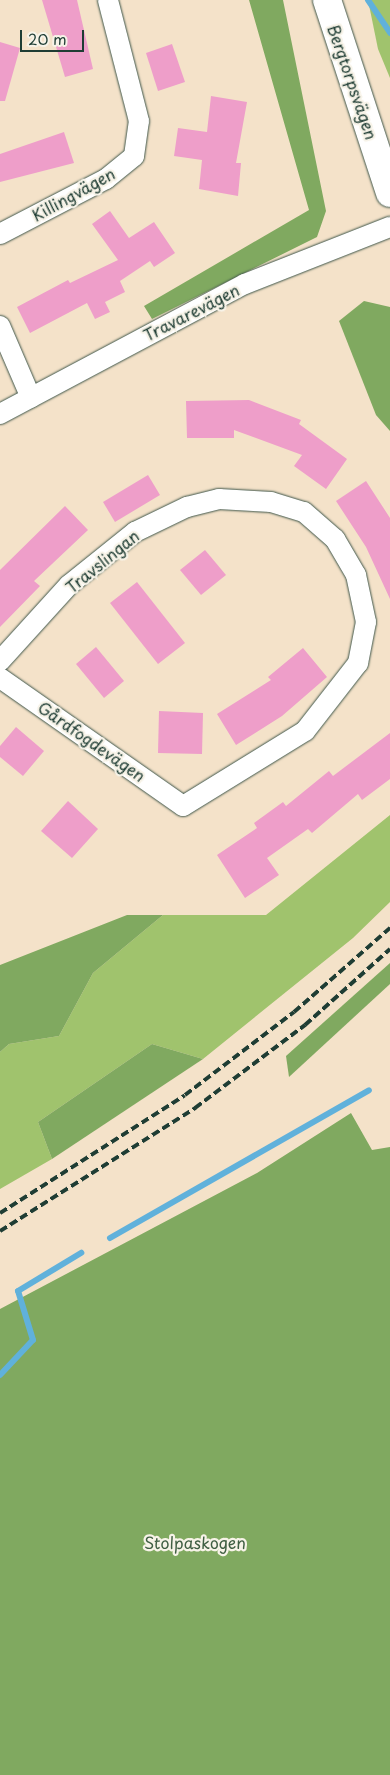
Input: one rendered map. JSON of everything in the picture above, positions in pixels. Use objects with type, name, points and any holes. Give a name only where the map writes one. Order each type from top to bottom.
[{"type":"main road","name":"Bergtorpsvägen","points":[[327,0],[390,193]]},
{"type":"street","name":"Killingvägen","points":[[0,234],[106,179],[134,156],[139,121],[108,0]]},
{"type":"street","name":"Travarevägen","points":[[0,414],[245,284],[390,227]]},
{"type":"street","points":[[0,326],[31,398]]},
{"type":"street","name":"Travslingan","points":[[0,661],[70,585],[135,532],[187,507],[219,499],[271,502],[304,512],[335,539],[356,576],[366,622],[358,663],[305,731],[183,806]]},
{"type":"street","name":"Gårdfogdevägen","points":[[0,678],[183,806]]},
{"type":"green space","points":[[249,0],[283,0],[326,211],[317,237],[152,319],[144,306],[309,210]]},
{"type":"green space","points":[[368,0],[390,0],[390,78],[378,49]]},
{"type":"green space","points":[[364,301],[390,307],[390,431],[376,415],[339,321]]},
{"type":"green space","points":[[390,815],[390,902],[353,938],[203,1059],[152,1044],[38,1122],[52,1159],[0,1189],[0,1052],[9,1044],[59,1036],[93,973],[163,915],[266,915]]},
{"type":"green space","points":[[127,915],[163,915],[93,973],[59,1036],[9,1044],[0,1052],[0,965]]},
{"type":"green space","points":[[390,963],[390,984],[289,1077],[286,1056]]},
{"type":"green space","points":[[152,1044],[203,1059],[52,1159],[38,1122]]},
{"type":"green space","name":"Stolpaskogen","points":[[351,1113],[372,1150],[390,1147],[390,1775],[0,1775],[0,1309],[257,1173]]},
{"type":"building","points":[[42,0],[77,0],[93,69],[65,77]]},
{"type":"building","points":[[0,42],[20,48],[5,101],[0,101]]},
{"type":"building","points":[[172,44],[185,82],[158,91],[146,53]]},
{"type":"building","points":[[211,96],[247,102],[236,163],[241,163],[238,196],[199,189],[202,160],[174,156],[178,128],[207,132]]},
{"type":"building","points":[[64,132],[74,163],[0,182],[0,154]]},
{"type":"building","points":[[110,211],[129,238],[154,222],[175,253],[154,267],[150,261],[120,281],[125,292],[105,302],[110,312],[95,319],[87,303],[30,333],[17,307],[68,280],[70,283],[118,260],[92,224]]},
{"type":"building","points":[[249,400],[301,420],[299,424],[347,459],[326,489],[294,466],[302,455],[234,430],[234,438],[187,438],[186,401]]},
{"type":"building","points":[[148,475],[160,495],[115,522],[103,502]]},
{"type":"building","points":[[366,481],[390,518],[390,599],[366,547],[336,501]]},
{"type":"building","points":[[65,506],[88,530],[34,581],[40,586],[0,627],[0,570]]},
{"type":"building","points":[[205,550],[226,575],[201,595],[180,570]]},
{"type":"building","points":[[137,582],[185,643],[158,664],[110,603]]},
{"type":"building","points":[[96,647],[124,681],[104,698],[76,664]]},
{"type":"building","points":[[303,648],[327,677],[282,716],[236,745],[217,714],[271,680],[268,677]]},
{"type":"building","points":[[159,711],[203,713],[202,754],[158,753]]},
{"type":"building","points":[[16,727],[44,751],[23,776],[0,757],[0,746]]},
{"type":"building","points":[[390,733],[390,779],[362,800],[358,794],[312,833],[308,829],[267,858],[279,875],[245,898],[217,855],[257,828],[254,823],[283,802],[286,806],[329,771],[333,776]]},
{"type":"building","points":[[68,801],[98,829],[72,858],[41,831]]},
{"type":"waterway","points":[[368,0],[390,33]]},
{"type":"waterway","points":[[110,1238],[369,1090]]},
{"type":"waterway","points":[[0,1375],[33,1340],[18,1291],[81,1253]]},
{"type":"railway","points":[[0,1213],[185,1095],[294,1012],[390,928]]},
{"type":"railway","points":[[0,1231],[195,1108],[305,1025],[390,949]]}]
